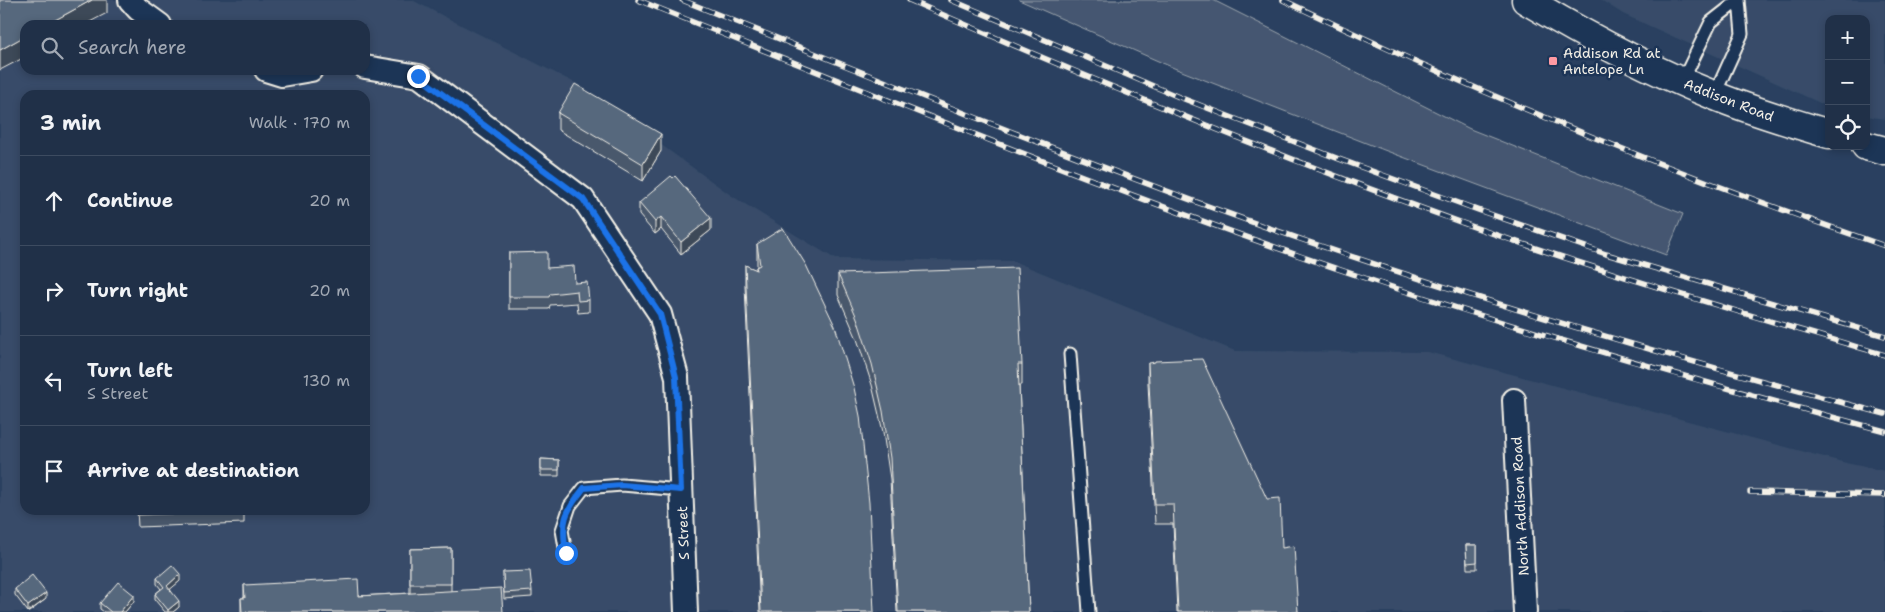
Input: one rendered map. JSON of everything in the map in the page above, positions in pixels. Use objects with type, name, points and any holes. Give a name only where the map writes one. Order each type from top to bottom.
[{"type":"street","points":[[130,0],[138,9],[153,20]]},
{"type":"street","name":"Addison Road","points":[[1526,0],[1587,36],[1682,82],[1714,96],[1825,133]]},
{"type":"street","name":"S Street","points":[[370,68],[418,76],[583,199],[660,314],[676,377],[686,612]]},
{"type":"street","points":[[1870,147],[1885,151]]},
{"type":"street","name":"North Addison Road","points":[[1514,400],[1525,612]]},
{"type":"lane","points":[[1682,82],[1711,22],[1739,0]]},
{"type":"lane","points":[[1714,96],[1742,34],[1739,0]]},
{"type":"lane","points":[[1070,354],[1089,612]]},
{"type":"lane","points":[[566,553],[562,530],[570,506],[584,488],[622,485],[681,490]]},
{"type":"shaded area","points":[[0,0],[412,0],[577,84],[732,196],[835,259],[1013,261],[1235,351],[1428,352],[1850,464],[1885,471],[1885,612],[0,612]]},
{"type":"shaded area","points":[[1019,0],[1213,0],[1470,129],[1683,214],[1666,255],[1384,150],[1174,68]]},
{"type":"shaded area","points":[[1601,0],[1885,0],[1885,119],[1870,117],[1870,15],[1825,15],[1825,105],[1623,14]]},
{"type":"building","points":[[0,0],[92,0],[55,20],[20,20],[20,39],[0,50]]},
{"type":"building","points":[[575,84],[661,134],[643,164],[558,113]]},
{"type":"building","points":[[671,176],[673,178],[675,176],[711,218],[681,242],[661,217],[655,222],[639,203]]},
{"type":"building","points":[[783,228],[806,265],[835,326],[854,388],[860,416],[869,503],[874,612],[761,612],[745,265],[757,270],[756,267],[760,265],[757,244]]},
{"type":"building","points":[[547,252],[547,268],[574,266],[575,283],[587,282],[589,300],[578,301],[577,291],[550,294],[549,297],[509,297],[509,253]]},
{"type":"building","points":[[1017,268],[1022,364],[1018,364],[1029,612],[898,612],[890,458],[883,411],[872,364],[857,318],[838,274]]},
{"type":"building","points":[[1202,359],[1267,499],[1280,498],[1282,548],[1294,546],[1298,612],[1178,612],[1173,504],[1155,504],[1148,363]]},
{"type":"building","points":[[541,459],[559,460],[559,470],[541,470]]},
{"type":"building","points":[[1466,545],[1477,545],[1477,562],[1467,563]]},
{"type":"building","points":[[451,548],[451,584],[410,584],[410,549]]},
{"type":"building","points":[[172,565],[180,574],[167,586],[179,601],[168,610],[155,594],[164,587],[157,578]]},
{"type":"building","points":[[530,571],[532,591],[504,593],[503,572]]},
{"type":"building","points":[[32,575],[46,593],[28,606],[15,589]]},
{"type":"building","points":[[358,579],[359,596],[501,588],[503,612],[242,612],[241,598],[245,598],[244,585]]},
{"type":"building","points":[[118,582],[134,595],[120,612],[111,612],[100,603]]},
{"type":"railway","points":[[638,0],[1051,164],[1372,281],[1591,349],[1885,431]]},
{"type":"railway","points":[[682,0],[1072,155],[1309,242],[1452,289],[1596,333],[1740,375],[1885,414]]},
{"type":"railway","points":[[909,0],[1188,118],[1471,226],[1625,277],[1885,355]]},
{"type":"railway","points":[[951,0],[1179,97],[1478,210],[1606,254],[1885,336]]},
{"type":"railway","points":[[1283,0],[1431,68],[1581,132],[1732,191],[1885,246]]},
{"type":"railway","points":[[1750,492],[1885,495]]},
{"type":"place","name":"Addison Rd at Antelope Ln","points":[[1553,61]]},
{"type":"route","points":[[418,76],[583,199],[660,314],[676,377],[681,490],[622,485],[584,488],[570,506],[562,530],[566,553]]}]
